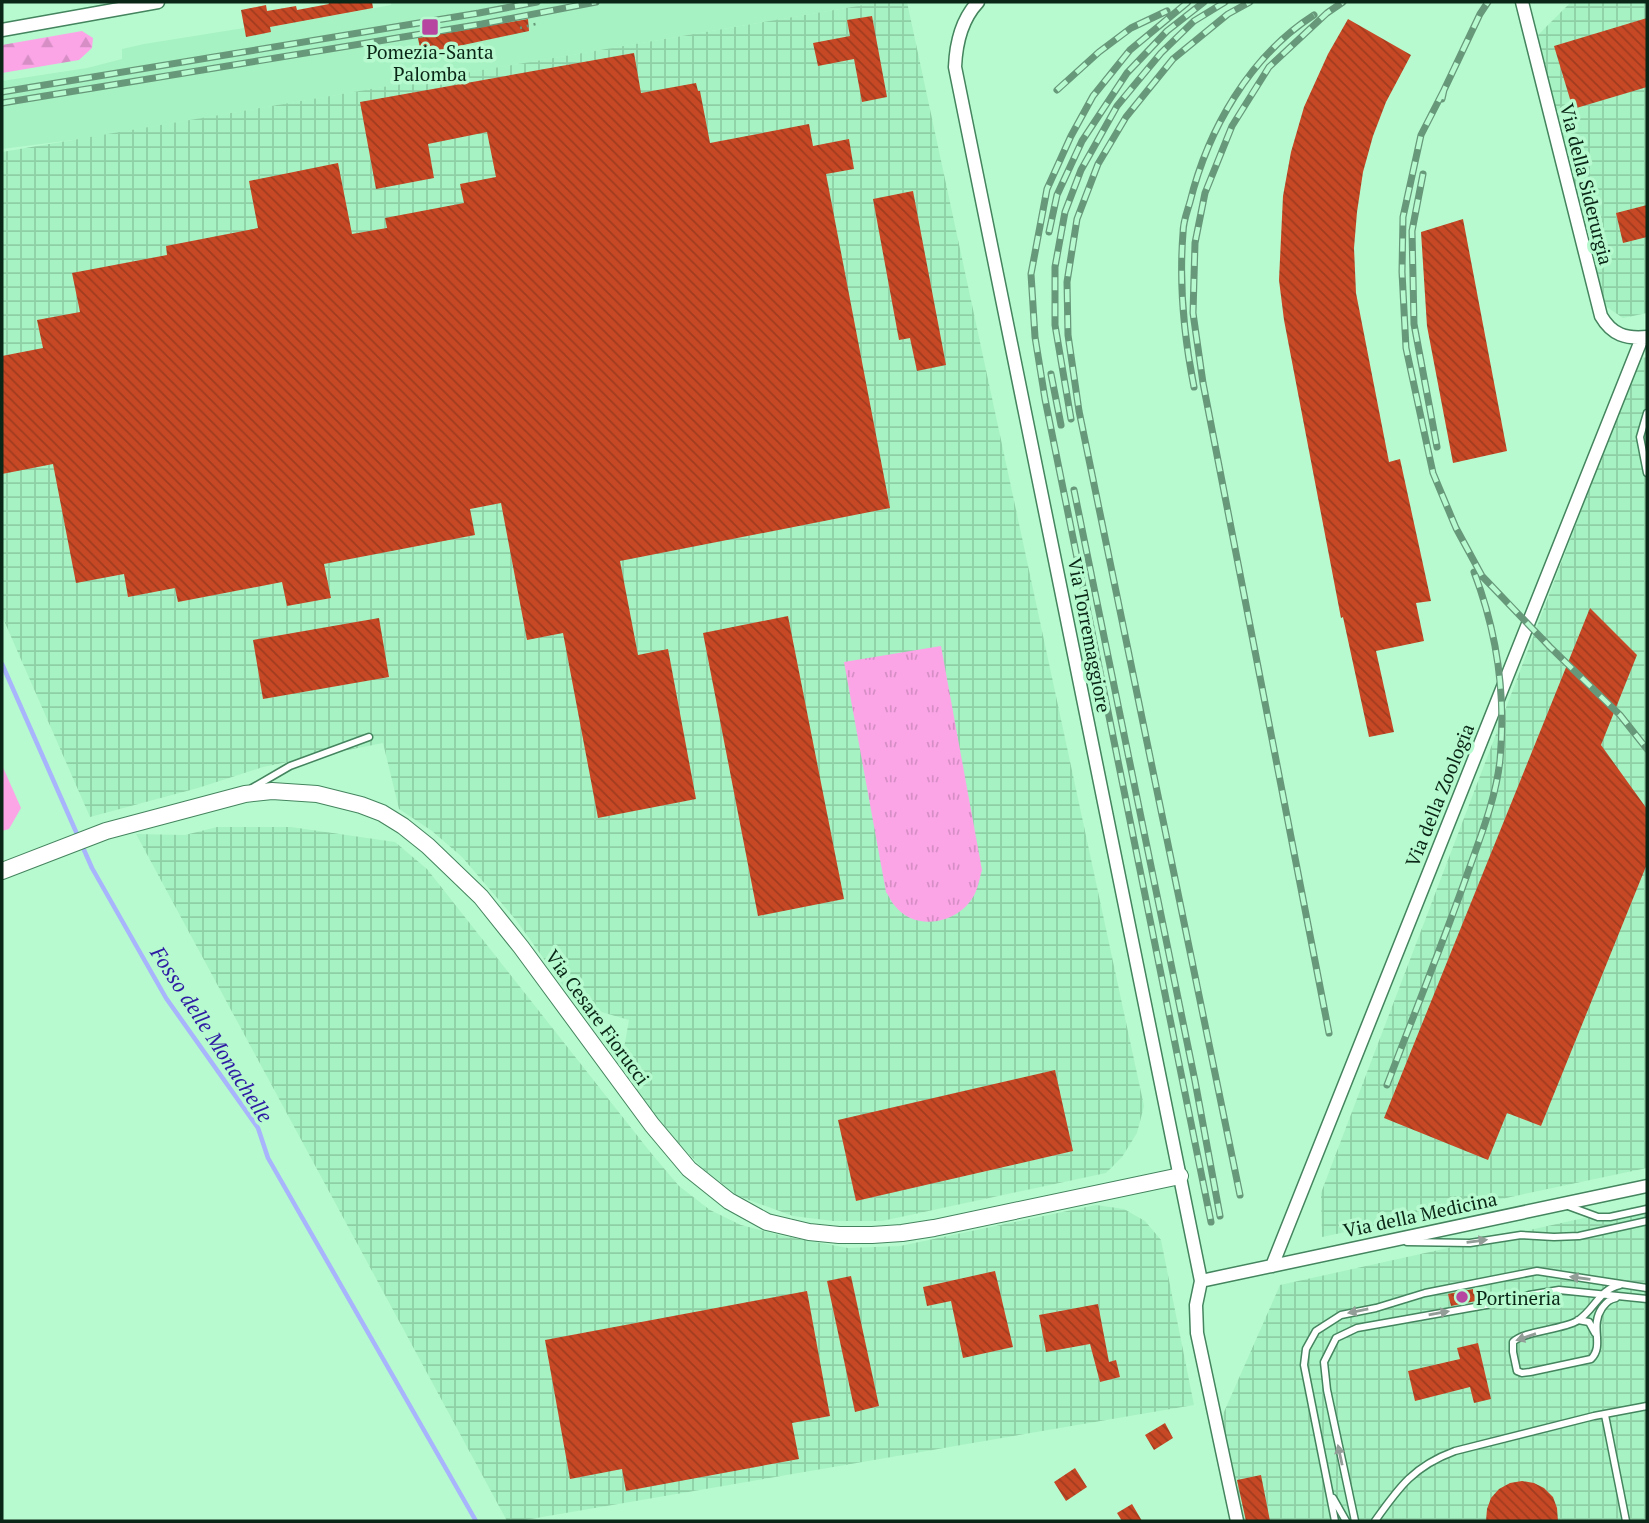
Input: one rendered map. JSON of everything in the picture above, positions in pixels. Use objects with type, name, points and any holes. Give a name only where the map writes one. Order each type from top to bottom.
[{"type":"street","points":[[2,30],[158,2]]},
{"type":"street","name":"Via Torremaggiore","points":[[978,2],[960,34],[955,67],[1201,1281],[1196,1305],[1197,1332],[1237,1521]]},
{"type":"street","name":"Via della Siderurgia","points":[[1523,5],[1601,316],[1606,325],[1616,333],[1629,338],[1645,337]]},
{"type":"street","name":"Via della Zoologia","points":[[1272,1265],[1645,337]]},
{"type":"street","name":"Via Cesare Fiorucci","points":[[2,871],[106,831],[242,795],[295,791],[340,799],[382,813],[403,826],[481,897],[652,1125],[689,1169],[729,1201],[767,1222],[809,1232],[839,1235],[902,1233],[1180,1176]]},
{"type":"street","name":"Via della Medicina","points":[[1201,1281],[1647,1186]]},
{"type":"lane","points":[[1647,413],[1640,437],[1647,473]]},
{"type":"lane","points":[[242,795],[290,766],[369,737]]},
{"type":"lane","points":[[1563,1204],[1598,1217],[1647,1209]]},
{"type":"lane","points":[[1384,1242],[1470,1243],[1521,1235],[1579,1236],[1647,1221]]},
{"type":"lane","points":[[1335,1521],[1304,1365],[1306,1349],[1316,1331],[1341,1315],[1426,1293],[1537,1270],[1647,1288]]},
{"type":"lane","points":[[1618,1297],[1607,1301],[1597,1316],[1597,1354],[1591,1359],[1530,1372],[1517,1371],[1513,1342],[1518,1337],[1578,1320],[1597,1302],[1601,1294],[1613,1286],[1625,1284]]},
{"type":"lane","points":[[1355,1521],[1324,1362],[1336,1338],[1357,1328],[1559,1290],[1647,1299]]},
{"type":"lane","points":[[1578,1320],[1589,1322],[1597,1341]]},
{"type":"lane","points":[[1375,1521],[1397,1489],[1421,1467],[1438,1457],[1647,1406]]},
{"type":"lane","points":[[1605,1415],[1626,1521]]},
{"type":"lane","points":[[1325,1473],[1330,1493],[1346,1521]]},
{"type":"path","points":[[520,27],[539,23]]},
{"type":"shaded area","points":[[391,2],[881,2],[81,139],[2,149],[2,81],[87,68],[122,59],[122,49],[144,44],[244,28],[246,37],[271,32],[270,27],[391,5]]},
{"type":"shaded area","points":[[881,2],[907,2],[1144,1106],[1137,1133],[1122,1157],[1106,1173],[882,1221],[833,1221],[793,1216],[738,1196],[702,1168],[656,1119],[621,1065],[629,1020],[577,1005],[516,920],[462,857],[432,831],[399,809],[383,743],[263,767],[198,788],[90,817],[2,616],[2,152]]},
{"type":"shaded area","points":[[1571,2],[1647,2],[1647,313],[1623,318],[1601,303],[1538,35]]},
{"type":"shaded area","points":[[1647,357],[1647,1168],[1322,1237],[1321,1193],[1639,359]]},
{"type":"shaded area","points":[[217,827],[291,827],[395,842],[427,869],[679,1186],[710,1210],[741,1225],[848,1248],[900,1246],[1096,1205],[1124,1209],[1145,1221],[1161,1240],[1194,1405],[507,1521],[136,834],[185,835]]},
{"type":"shaded area","points":[[1647,1204],[1647,1521],[1241,1521],[1220,1421],[1280,1285]]},
{"type":"green space","points":[[82,31],[93,38],[92,48],[79,60],[2,73],[2,45]]},
{"type":"green space","points":[[941,646],[982,870],[970,902],[951,917],[927,922],[904,915],[886,892],[844,662]]},
{"type":"green space","points":[[2,765],[21,808],[9,829],[2,831]]},
{"type":"building","points":[[328,2],[372,2],[373,8],[270,27],[271,32],[246,37],[241,10],[266,5],[267,11],[296,6],[297,10],[329,4]]},
{"type":"building","points":[[872,16],[887,97],[862,102],[854,59],[818,66],[813,43],[850,36],[847,20]]},
{"type":"building","points":[[1647,18],[1647,87],[1573,109],[1554,46]]},
{"type":"building","points":[[528,19],[529,31],[421,54],[418,38]]},
{"type":"building","points":[[1348,19],[1411,55],[1386,102],[1373,136],[1363,172],[1354,248],[1356,293],[1389,462],[1400,459],[1431,601],[1416,603],[1424,641],[1376,651],[1394,732],[1369,737],[1343,617],[1341,618],[1284,320],[1279,280],[1283,196],[1291,152],[1304,107],[1328,54]]},
{"type":"building","points":[[634,53],[641,93],[696,83],[710,143],[809,124],[813,146],[849,139],[854,169],[826,174],[890,508],[620,561],[638,655],[668,649],[696,799],[598,818],[563,633],[527,640],[501,503],[470,509],[475,535],[324,564],[331,598],[287,606],[282,582],[178,602],[175,588],[128,597],[124,574],[76,583],[53,464],[2,474],[2,356],[43,348],[37,320],[80,312],[72,273],[167,255],[166,246],[258,228],[249,181],[338,163],[352,234],[387,228],[385,218],[464,203],[460,184],[496,177],[487,132],[428,144],[434,178],[376,189],[360,102]]},
{"type":"building","points":[[913,191],[946,365],[917,371],[910,338],[899,340],[873,199]]},
{"type":"building","points":[[1647,205],[1647,237],[1623,243],[1616,213]]},
{"type":"building","points":[[1463,219],[1507,451],[1453,463],[1427,326],[1421,232]]},
{"type":"building","points":[[1590,608],[1637,655],[1601,745],[1647,809],[1647,864],[1541,1126],[1507,1113],[1488,1160],[1384,1118]]},
{"type":"building","points":[[788,616],[844,899],[758,916],[703,633]]},
{"type":"building","points":[[379,618],[389,677],[263,699],[253,640]]},
{"type":"building","points":[[1055,1070],[1073,1151],[856,1201],[838,1120]]},
{"type":"building","points":[[995,1271],[1013,1347],[963,1358],[951,1301],[927,1306],[923,1287]]},
{"type":"building","points":[[851,1276],[879,1406],[855,1412],[827,1281]]},
{"type":"building","points":[[1473,1289],[1476,1301],[1451,1306],[1448,1294]]},
{"type":"building","points":[[807,1291],[830,1416],[792,1423],[799,1459],[626,1491],[622,1469],[570,1479],[545,1340]]},
{"type":"building","points":[[1098,1304],[1109,1362],[1116,1360],[1120,1377],[1100,1382],[1090,1344],[1046,1352],[1039,1315]]},
{"type":"building","points":[[1478,1343],[1491,1399],[1474,1403],[1470,1387],[1415,1401],[1408,1371],[1460,1359],[1457,1348]]},
{"type":"building","points":[[1165,1423],[1173,1438],[1154,1450],[1145,1435]]},
{"type":"building","points":[[1075,1468],[1087,1487],[1066,1501],[1054,1482]]},
{"type":"building","points":[[1261,1475],[1270,1521],[1246,1521],[1237,1480]]},
{"type":"building","points":[[1522,1481],[1544,1488],[1553,1497],[1558,1521],[1486,1521],[1491,1498],[1499,1489]]},
{"type":"building","points":[[1132,1504],[1142,1521],[1122,1521],[1117,1513]]},
{"type":"waterway","name":"Fosso delle Monachelle","points":[[2,664],[92,868],[166,998],[258,1128],[268,1158],[476,1521]]},
{"type":"railway","points":[[2,92],[537,2]]},
{"type":"railway","points":[[2,103],[482,24],[596,2]]},
{"type":"railway","points":[[1188,2],[1130,50],[1093,96],[1047,189],[1031,274],[1035,337],[1045,399],[1211,1222]]},
{"type":"railway","points":[[1049,232],[1057,195],[1082,141],[1127,73],[1167,31],[1204,2]]},
{"type":"railway","points":[[1071,419],[1055,325],[1055,267],[1065,212],[1081,170],[1117,106],[1161,53],[1194,21],[1225,2]]},
{"type":"railway","points":[[1240,1195],[1079,411],[1068,335],[1067,282],[1077,219],[1098,164],[1126,117],[1173,59],[1228,14],[1250,2]]},
{"type":"railway","points":[[1329,1033],[1203,383],[1193,313],[1195,243],[1205,193],[1232,126],[1269,67],[1327,13],[1343,2]]},
{"type":"railway","points":[[1442,99],[1488,2]]},
{"type":"railway","points":[[1057,90],[1099,52],[1131,28],[1167,11]]},
{"type":"railway","points":[[1194,387],[1183,310],[1182,252],[1184,221],[1198,175],[1220,122],[1251,73],[1270,51],[1314,15]]},
{"type":"railway","points":[[1444,90],[1421,135],[1403,217],[1402,272],[1406,348],[1433,473],[1456,528],[1482,576],[1620,715],[1647,749]]},
{"type":"railway","points":[[1423,174],[1412,231],[1414,324],[1437,447]]},
{"type":"railway","points":[[1051,374],[1061,425]]},
{"type":"railway","points":[[1074,490],[1195,1081],[1220,1216]]},
{"type":"railway","points":[[1387,1085],[1478,844],[1498,774],[1502,736],[1498,664],[1489,618],[1474,572]]},
{"type":"place","name":"Pomezia-Santa Palomba","points":[[430,27]]},
{"type":"place","name":"Portineria","points":[[1462,1297]]}]
